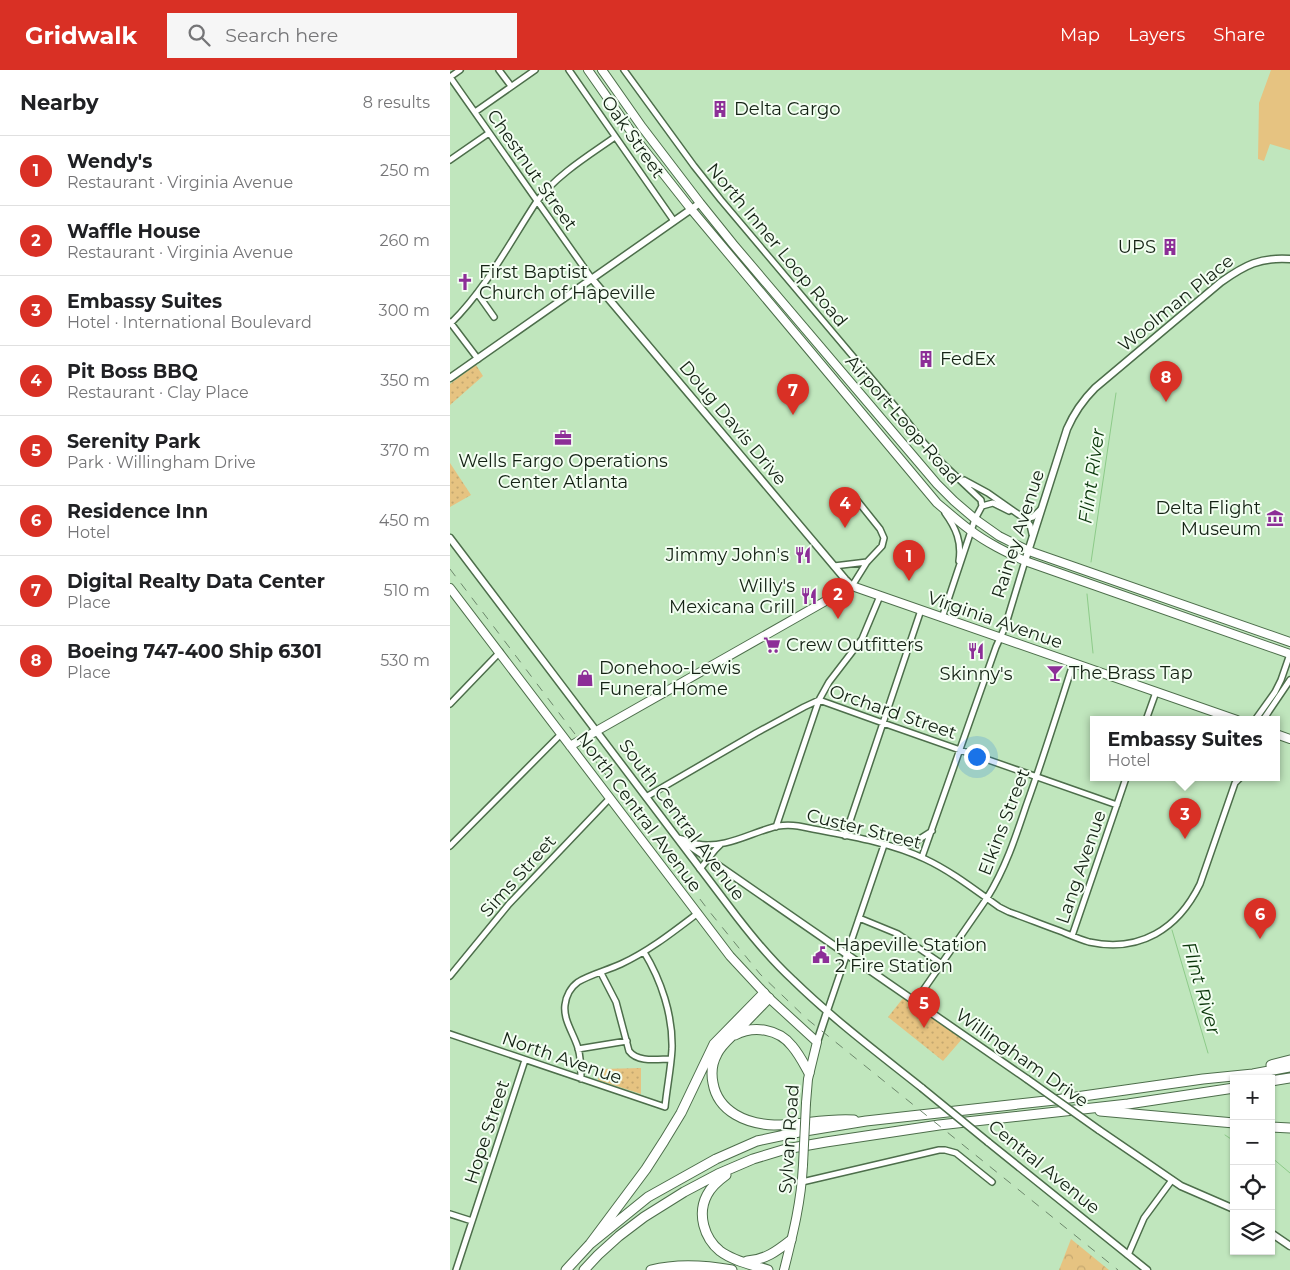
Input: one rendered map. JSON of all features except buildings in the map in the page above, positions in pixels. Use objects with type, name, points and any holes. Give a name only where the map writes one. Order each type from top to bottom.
[{"type":"highway","points":[[767,996],[718,1052],[712,1070],[712,1079],[717,1097],[722,1105],[735,1116],[752,1122],[774,1125],[841,1119],[866,1121]]},
{"type":"highway","points":[[566,1270],[590,1244],[646,1169],[681,1113],[714,1044],[767,996]]},
{"type":"highway","points":[[730,1037],[739,1032],[754,1029],[778,1034],[792,1045],[809,1073]]},
{"type":"highway","points":[[1202,1079],[1275,1065],[1290,1060]]},
{"type":"highway","points":[[590,1244],[648,1197],[716,1159],[757,1142],[799,1132],[866,1121],[1055,1100],[1290,1068]]},
{"type":"highway","points":[[1275,1081],[1290,1078]]},
{"type":"highway","points":[[584,1270],[612,1242],[644,1217],[684,1192],[753,1159],[826,1142],[963,1122],[1137,1103],[1230,1089]]},
{"type":"highway","points":[[1080,1110],[1230,1123]]},
{"type":"highway","points":[[1275,1127],[1290,1128]]},
{"type":"highway","points":[[739,1165],[718,1181],[708,1193],[702,1214],[703,1226],[707,1236],[721,1252],[729,1257],[768,1270]]},
{"type":"highway","points":[[741,1261],[763,1258],[791,1240]]},
{"type":"highway","points":[[651,1270],[688,1265],[732,1270]]},
{"type":"main road","name":"Airport Loop Road","points":[[588,70],[639,143],[691,209],[937,502],[972,532],[1025,561],[1290,654]]},
{"type":"main road","name":"Airport Loop Road","points":[[602,70],[647,134],[738,250],[937,484],[975,519],[999,536],[1028,551],[1290,642]]},
{"type":"main road","points":[[570,746],[852,586]]},
{"type":"main road","name":"Virginia Avenue","points":[[852,586],[1225,716]]},
{"type":"main road","name":"North Central Avenue","points":[[450,588],[730,956],[767,996],[817,1042]]},
{"type":"main road","name":"Sylvan Road","points":[[784,1270],[798,1213],[802,1182],[809,1073],[817,1042]]},
{"type":"street","points":[[450,77],[460,70]]},
{"type":"street","points":[[499,70],[511,86]]},
{"type":"street","points":[[475,112],[535,70]]},
{"type":"street","name":"Oak Street","points":[[568,70],[674,221]]},
{"type":"street","name":"North Inner Loop Road","points":[[624,70],[666,130],[710,186],[924,443],[981,500],[982,506]]},
{"type":"street","name":"Chestnut Street","points":[[450,77],[592,279]]},
{"type":"street","points":[[450,160],[489,132]]},
{"type":"street","points":[[478,359],[450,323],[477,293],[547,188],[558,177],[615,137]]},
{"type":"street","points":[[450,378],[700,203]]},
{"type":"street","name":"Woolman Place","points":[[1091,392],[1232,274],[1248,265],[1264,260],[1290,258]]},
{"type":"street","name":"Doug Davis Drive","points":[[592,279],[852,586]]},
{"type":"street","points":[[477,293],[494,317]]},
{"type":"street","name":"Rainey Avenue","points":[[922,858],[1005,627],[1070,423],[1079,406],[1091,392]]},
{"type":"street","name":"North Inner Loop Road","points":[[957,477],[988,493],[1025,519]]},
{"type":"street","points":[[852,586],[867,562],[882,546],[884,538],[883,533],[856,499]]},
{"type":"street","name":"Airport Loop Road","points":[[937,502],[952,522],[958,537],[960,554],[957,574]]},
{"type":"street","points":[[942,618],[975,519],[982,506],[993,503],[1025,519],[1032,530],[1032,539]]},
{"type":"street","points":[[1025,519],[1033,517],[1042,507]]},
{"type":"street","name":"South Central Avenue","points":[[450,538],[758,944],[827,1012],[922,1088]]},
{"type":"street","points":[[834,566],[867,562]]},
{"type":"street","points":[[776,827],[819,700],[829,682],[862,638],[880,596]]},
{"type":"street","points":[[845,836],[921,610]]},
{"type":"street","points":[[450,704],[500,652]]},
{"type":"street","points":[[1258,716],[1275,692],[1290,654]]},
{"type":"street","name":"Elkins Street","points":[[915,1002],[998,881],[1037,777],[1074,664]]},
{"type":"street","points":[[1266,716],[1290,680]]},
{"type":"street","points":[[1147,716],[1156,692]]},
{"type":"street","name":"Orchard Street","points":[[646,797],[756,733],[819,700],[1117,805]]},
{"type":"street","points":[[450,846],[561,734]]},
{"type":"street","name":"Lang Avenue","points":[[1072,936],[1125,781]]},
{"type":"street","name":"Custer Street","points":[[675,836],[697,844],[721,844],[787,825],[884,845],[922,858],[942,868],[1010,912],[1072,936],[1094,942],[1117,944],[1146,938],[1159,932],[1183,912],[1200,884],[1235,781]]},
{"type":"street","name":"Sims Street","points":[[450,976],[510,904],[610,798]]},
{"type":"street","points":[[899,849],[919,840],[932,830]]},
{"type":"street","name":"Willingham Drive","points":[[675,836],[1172,1180],[1195,1193],[1230,1207]]},
{"type":"street","points":[[700,869],[721,844]]},
{"type":"street","points":[[827,1012],[884,845]]},
{"type":"street","points":[[581,1079],[578,1049],[566,1021],[565,1004],[568,994],[579,981],[620,965],[644,952],[698,913]]},
{"type":"street","points":[[859,918],[898,934],[942,964]]},
{"type":"street","points":[[601,973],[616,1002],[629,1051],[633,1056],[640,1059],[671,1059],[671,1030],[668,1011],[658,979],[644,952]]},
{"type":"street","name":"Sylvan Road","points":[[817,1042],[827,1012]]},
{"type":"street","name":"North Avenue","points":[[450,1034],[665,1107],[671,1059]]},
{"type":"street","points":[[578,1049],[627,1042]]},
{"type":"street","name":"Hope Street","points":[[456,1270],[525,1060]]},
{"type":"street","name":"Central Avenue","points":[[922,1088],[1147,1270]]},
{"type":"street","points":[[802,1182],[945,1150],[956,1154],[992,1182]]},
{"type":"street","points":[[1128,1255],[1144,1218],[1172,1180]]},
{"type":"street","points":[[450,1214],[472,1221]]},
{"type":"street","points":[[1275,1236],[1290,1246]]},
{"type":"green space","points":[[1271,70],[1290,70],[1290,150],[1270,144],[1264,161],[1258,159],[1259,103]]},
{"type":"green space","points":[[476,365],[483,376],[450,405],[450,384]]},
{"type":"green space","points":[[450,463],[471,495],[450,507]]},
{"type":"green space","points":[[904,997],[962,1039],[943,1061],[888,1017]]},
{"type":"green space","points":[[641,1068],[641,1094],[598,1080],[601,1069]]},
{"type":"green space","points":[[1071,1239],[1109,1270],[1059,1270]]},
{"type":"waterway","name":"Flint River","points":[[1091,562],[1116,393]]},
{"type":"waterway","name":"Flint River","points":[[1087,594],[1093,653]]},
{"type":"waterway","name":"Flint River","points":[[1172,930],[1208,1053]]},
{"type":"waterway","name":"Flint River","points":[[1225,1135],[1230,1138]]},
{"type":"waterway","name":"Flint River","points":[[1275,1160],[1290,1173]]},
{"type":"railway","points":[[450,569],[709,911],[760,974],[807,1019],[1118,1270]]},
{"type":"place","name":"Delta Cargo","points":[[720,109]]},
{"type":"place","name":"UPS","points":[[1170,247]]},
{"type":"place","name":"First Baptist Church of Hapeville","points":[[465,282]]},
{"type":"place","name":"FedEx","points":[[926,359]]},
{"type":"place","name":"Boeing 747-400 Ship 6301","points":[[1166,402]]},
{"type":"place","name":"Digital Realty Data Center","points":[[793,415]]},
{"type":"place","name":"Wells Fargo Operations Center Atlanta","points":[[563,438]]},
{"type":"place","name":"Delta Flight Museum","points":[[1275,518]]},
{"type":"place","name":"Pit Boss BBQ","points":[[845,528]]},
{"type":"place","name":"Jimmy John's","points":[[803,555]]},
{"type":"place","name":"Wendy's","points":[[909,581]]},
{"type":"place","name":"Willy's Mexicana Grill","points":[[809,596]]},
{"type":"place","name":"Waffle House","points":[[838,619]]},
{"type":"place","name":"Crew Outfitters","points":[[772,645]]},
{"type":"place","name":"Skinny's","points":[[976,651]]},
{"type":"place","name":"The Brass Tap","points":[[1055,673]]},
{"type":"place","name":"Donehoo-Lewis Funeral Home","points":[[585,678]]},
{"type":"place","name":"Embassy Suites","points":[[1185,839]]},
{"type":"place","name":"Residence Inn","points":[[1260,939]]},
{"type":"place","name":"Hapeville Station 2 Fire Station","points":[[821,955]]},
{"type":"place","name":"Serenity Park","points":[[924,1028]]}]
